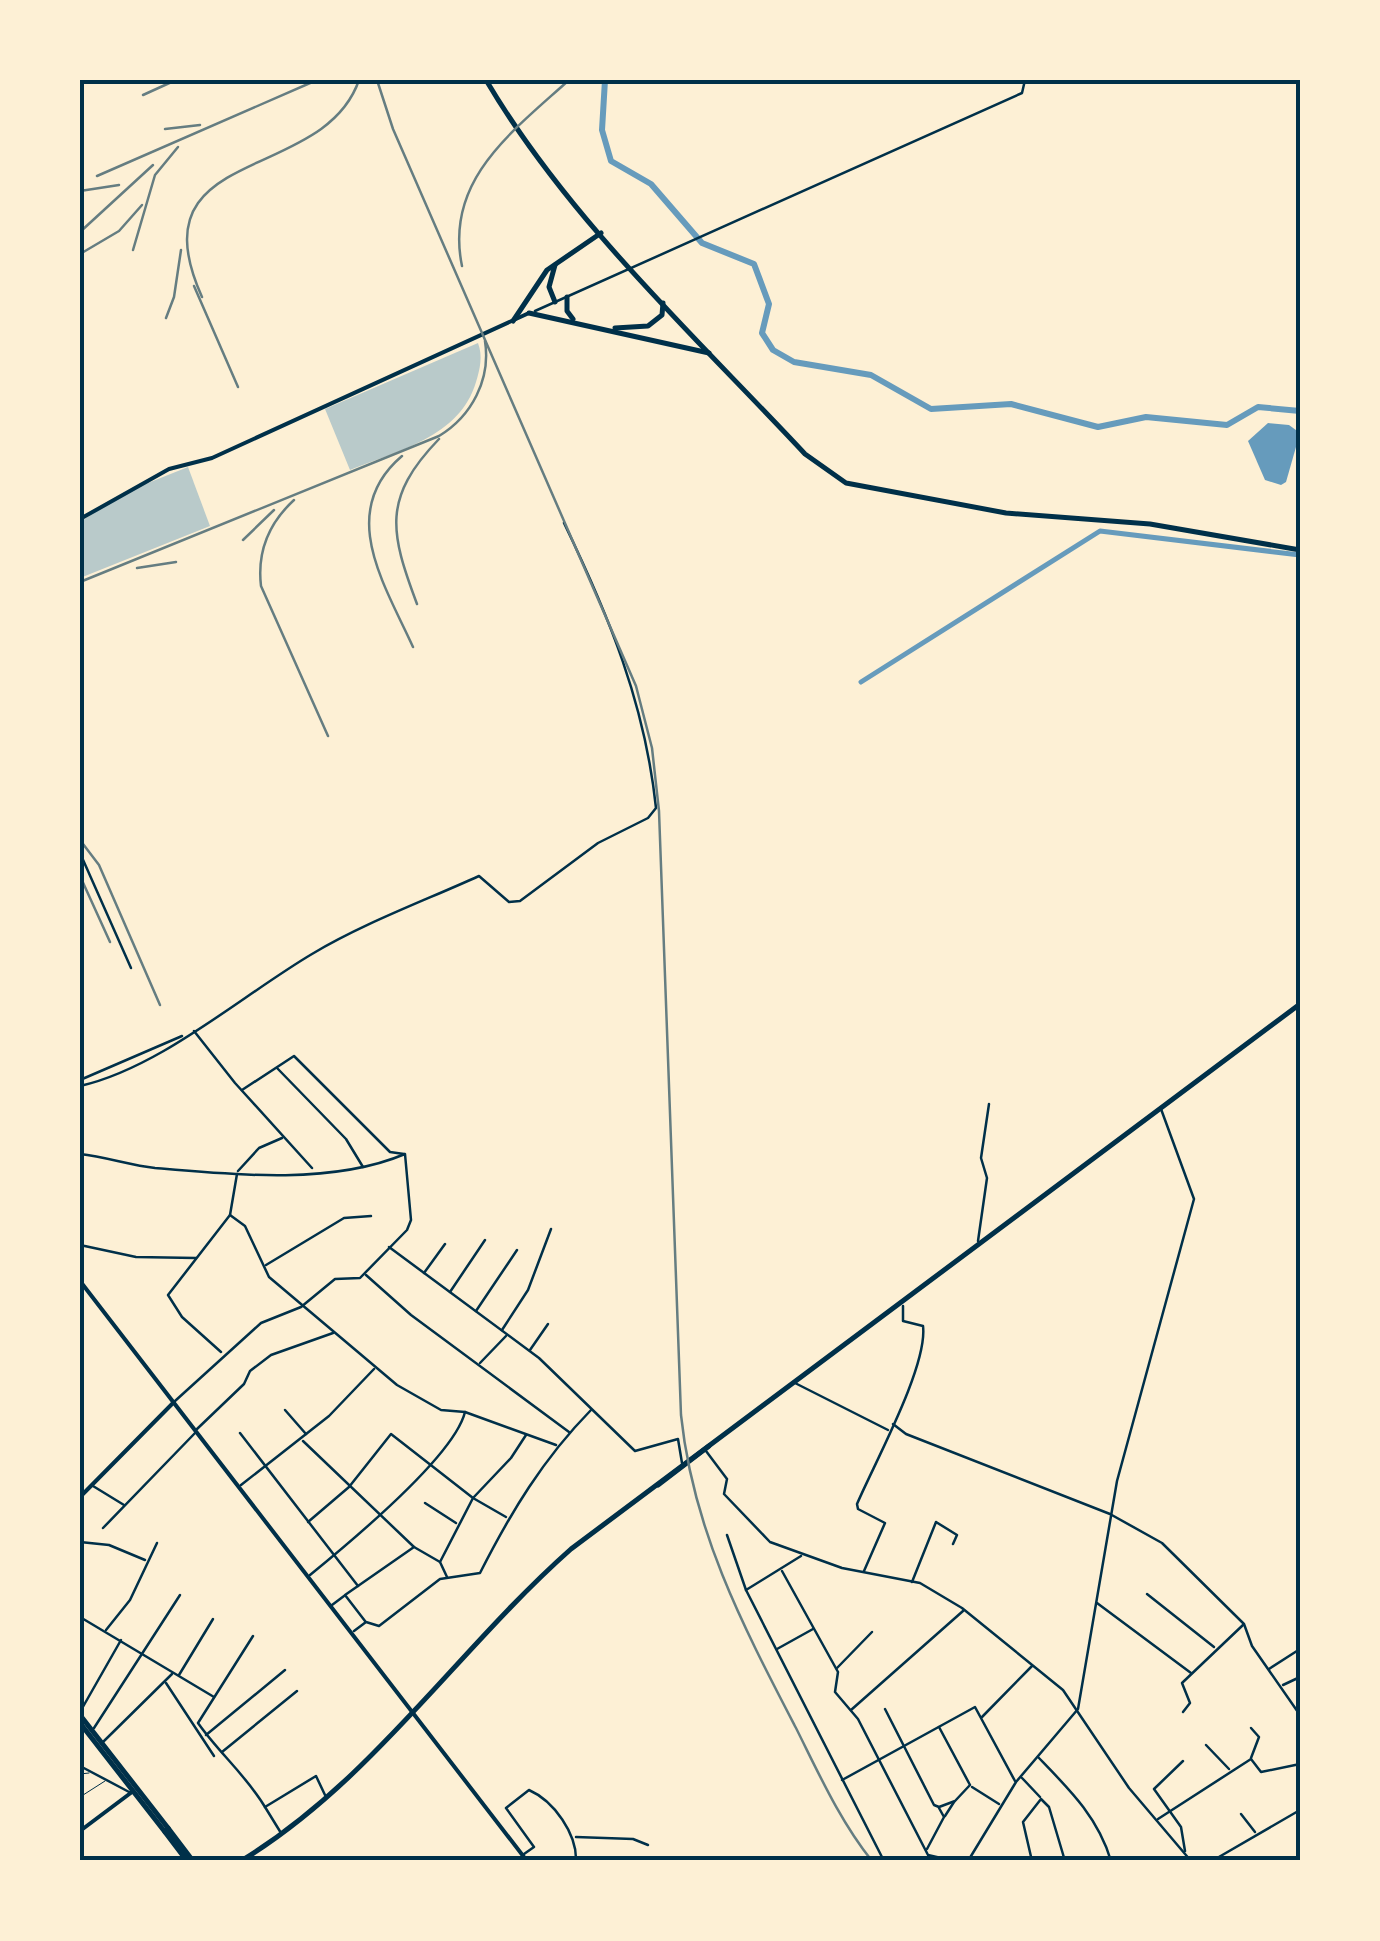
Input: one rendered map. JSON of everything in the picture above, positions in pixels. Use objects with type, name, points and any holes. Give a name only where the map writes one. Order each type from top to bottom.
[{"type":"main road","points":[[486,80],[521,138],[619,252],[805,454],[846,484],[1018,515],[1150,524],[1300,550]]},
{"type":"main road","points":[[513,321],[556,262],[602,232]]},
{"type":"main road","points":[[555,302],[548,287],[556,262]]},
{"type":"main road","points":[[567,297],[567,310],[575,321]]},
{"type":"main road","points":[[606,328],[653,324],[662,315],[663,300]]},
{"type":"main road","points":[[80,519],[168,469],[212,458],[530,313],[712,354]]},
{"type":"main road","points":[[243,1861],[328,1799],[528,1588],[627,1506],[1300,1004]]},
{"type":"main road","points":[[80,1281],[527,1861]]},
{"type":"main road","points":[[80,1497],[174,1402]]},
{"type":"main road","points":[[627,1506],[718,1438]]},
{"type":"main road","points":[[80,1717],[190,1861]]},
{"type":"main road","points":[[80,1717],[132,1792],[166,1830]]},
{"type":"main road","points":[[80,1830],[132,1792]]},
{"type":"street","points":[[530,313],[1022,94],[1025,80]]},
{"type":"street","points":[[80,1086],[183,1036],[316,952],[479,876],[509,902],[520,902],[598,843],[648,818],[656,808],[642,713],[624,656],[564,523]]},
{"type":"street","points":[[80,853],[131,968]]},
{"type":"street","points":[[193,1030],[312,1171]]},
{"type":"street","points":[[80,1080],[164,1046]]},
{"type":"street","points":[[242,1090],[294,1056],[390,1152],[405,1154]]},
{"type":"street","points":[[277,1068],[346,1139],[363,1168]]},
{"type":"street","points":[[979,1243],[976,1238],[987,1178],[982,1158],[989,1104]]},
{"type":"street","points":[[968,1861],[1016,1782],[1078,1709],[1110,1514],[1194,1199],[1161,1108]]},
{"type":"street","points":[[223,1354],[182,1317],[168,1295],[230,1215],[237,1172],[259,1148],[284,1137]]},
{"type":"street","points":[[80,1154],[158,1168],[237,1172],[363,1168],[405,1154]]},
{"type":"street","points":[[174,1402],[261,1323],[302,1306],[334,1278],[347,1282],[365,1274],[411,1220],[405,1154]]},
{"type":"street","points":[[230,1215],[246,1226],[269,1277],[375,1368],[441,1410],[464,1412],[556,1445]]},
{"type":"street","points":[[264,1265],[344,1218],[372,1216]]},
{"type":"street","points":[[501,1332],[528,1290],[552,1229]]},
{"type":"street","points":[[449,1294],[485,1240]]},
{"type":"street","points":[[423,1274],[446,1244]]},
{"type":"street","points":[[80,1246],[136,1256],[196,1258]]},
{"type":"street","points":[[388,1246],[571,1385],[591,1410],[635,1451],[682,1441],[682,1463]]},
{"type":"street","points":[[475,1312],[517,1250]]},
{"type":"street","points":[[365,1274],[411,1315],[569,1432]]},
{"type":"street","points":[[864,1572],[885,1523],[858,1509],[857,1504],[892,1424],[924,1330],[919,1323],[903,1321],[900,1301]]},
{"type":"street","points":[[530,1352],[548,1324]]},
{"type":"street","points":[[103,1528],[260,1363],[332,1333]]},
{"type":"street","points":[[480,1364],[507,1336]]},
{"type":"street","points":[[239,1486],[302,1440],[375,1368]]},
{"type":"street","points":[[792,1382],[889,1430]]},
{"type":"street","points":[[285,1410],[307,1435]]},
{"type":"street","points":[[345,1595],[366,1622],[379,1626],[447,1577],[480,1573],[508,1518],[556,1445],[591,1410]]},
{"type":"street","points":[[309,1576],[378,1517],[428,1464],[464,1412]]},
{"type":"street","points":[[892,1424],[906,1434],[1110,1514],[1162,1543],[1244,1624],[1252,1646],[1300,1715]]},
{"type":"street","points":[[240,1433],[358,1586]]},
{"type":"street","points":[[308,1522],[348,1487],[391,1434],[473,1498],[508,1518]]},
{"type":"street","points":[[440,1562],[456,1523],[473,1498],[511,1458],[526,1434]]},
{"type":"street","points":[[302,1440],[378,1517],[414,1548],[440,1562],[447,1577]]},
{"type":"street","points":[[705,1450],[708,1459],[727,1479],[724,1494],[770,1542],[932,1589],[1033,1665],[1078,1709],[1125,1782],[1191,1861]]},
{"type":"street","points":[[92,1485],[124,1505]]},
{"type":"street","points":[[425,1503],[456,1523]]},
{"type":"street","points":[[912,1583],[936,1522],[957,1534],[952,1544]]},
{"type":"street","points":[[727,1535],[746,1590],[884,1861]]},
{"type":"street","points":[[80,1542],[109,1546],[147,1561]]},
{"type":"street","points":[[105,1631],[130,1600],[157,1543]]},
{"type":"street","points":[[332,1605],[414,1548]]},
{"type":"street","points":[[746,1590],[804,1554]]},
{"type":"street","points":[[782,1571],[836,1669],[840,1683],[835,1692],[850,1711],[926,1851],[933,1857],[954,1861]]},
{"type":"street","points":[[1147,1594],[1215,1648]]},
{"type":"street","points":[[92,1730],[180,1596]]},
{"type":"street","points":[[1096,1602],[1190,1673]]},
{"type":"street","points":[[850,1711],[964,1610]]},
{"type":"street","points":[[80,1617],[216,1698]]},
{"type":"street","points":[[178,1676],[214,1619]]},
{"type":"street","points":[[352,1632],[366,1622]]},
{"type":"street","points":[[1182,1712],[1190,1705],[1182,1683],[1244,1624]]},
{"type":"street","points":[[776,1649],[812,1628]]},
{"type":"street","points":[[836,1669],[872,1632]]},
{"type":"street","points":[[253,1636],[198,1723],[221,1753],[247,1777],[281,1835]]},
{"type":"street","points":[[80,1717],[121,1640]]},
{"type":"street","points":[[1269,1669],[1300,1649]]},
{"type":"street","points":[[981,1718],[1033,1665]]},
{"type":"street","points":[[206,1734],[285,1670]]},
{"type":"street","points":[[102,1743],[173,1673]]},
{"type":"street","points":[[1282,1686],[1300,1677]]},
{"type":"street","points":[[166,1682],[178,1694],[196,1735],[214,1756]]},
{"type":"street","points":[[221,1753],[297,1691]]},
{"type":"street","points":[[842,1780],[975,1707],[1016,1782]]},
{"type":"street","points":[[885,1709],[934,1805],[944,1817]]},
{"type":"street","points":[[939,1727],[970,1785],[1000,1805]]},
{"type":"street","points":[[1157,1820],[1252,1759],[1260,1737],[1252,1728]]},
{"type":"street","points":[[1206,1745],[1230,1770]]},
{"type":"street","points":[[1037,1756],[1083,1805],[1102,1834],[1111,1861]]},
{"type":"street","points":[[1252,1759],[1261,1772],[1300,1764]]},
{"type":"street","points":[[1183,1761],[1154,1787],[1181,1827],[1185,1853]]},
{"type":"street","points":[[80,1766],[132,1792]]},
{"type":"street","points":[[264,1807],[316,1776],[328,1799]]},
{"type":"street","points":[[1021,1776],[1049,1807],[1065,1861]]},
{"type":"street","points":[[926,1851],[944,1817],[970,1785]]},
{"type":"street","points":[[523,1855],[534,1847],[506,1808],[524,1792],[542,1798],[574,1837],[576,1861]]},
{"type":"street","points":[[1032,1861],[1023,1822],[1042,1798]]},
{"type":"street","points":[[939,1807],[955,1801]]},
{"type":"street","points":[[1212,1861],[1300,1810]]},
{"type":"street","points":[[1241,1814],[1256,1833]]},
{"type":"street","points":[[574,1837],[633,1839],[648,1844]]},
{"type":"lane","points":[[80,1774],[89,1772]]},
{"type":"lane","points":[[80,1797],[105,1781]]},
{"type":"shaded area","points":[[478,343],[476,382],[456,416],[425,440],[350,470],[325,409]]},
{"type":"shaded area","points":[[188,467],[210,526],[80,578],[80,522],[128,491]]},
{"type":"water","points":[[1268,423],[1289,425],[1300,433],[1286,482],[1281,485],[1265,480],[1248,441]]},
{"type":"waterway","points":[[605,80],[602,130],[611,161],[651,184],[702,243],[754,264],[769,304],[762,333],[773,350],[794,362],[871,375],[931,409],[1011,404],[1098,427],[1146,417],[1227,425],[1258,407],[1300,411]]},
{"type":"waterway","points":[[861,682],[1100,531],[1300,555]]},
{"type":"railway","points":[[143,95],[176,80]]},
{"type":"railway","points":[[97,176],[317,80]]},
{"type":"railway","points":[[202,297],[187,248],[192,213],[212,188],[310,137],[339,113],[359,80]]},
{"type":"railway","points":[[377,80],[393,129],[636,686],[652,748],[659,811],[681,1415],[687,1458],[709,1538],[739,1615],[831,1797],[872,1861]]},
{"type":"railway","points":[[462,266],[459,235],[463,208],[473,183],[506,139],[569,80]]},
{"type":"railway","points":[[165,129],[200,125]]},
{"type":"railway","points":[[133,250],[155,175],[178,147]]},
{"type":"railway","points":[[80,232],[153,165]]},
{"type":"railway","points":[[80,191],[119,185]]},
{"type":"railway","points":[[80,254],[119,231],[142,205]]},
{"type":"railway","points":[[166,318],[174,297],[181,250]]},
{"type":"railway","points":[[194,286],[238,387]]},
{"type":"railway","points":[[80,582],[439,436],[461,418],[477,395],[485,369],[485,341]]},
{"type":"railway","points":[[417,604],[401,556],[396,517],[408,480],[439,439]]},
{"type":"railway","points":[[402,456],[382,478],[372,501],[369,525],[380,574],[413,647]]},
{"type":"railway","points":[[294,500],[267,539],[261,561],[261,586],[328,736]]},
{"type":"railway","points":[[243,540],[274,510]]},
{"type":"railway","points":[[137,568],[176,562]]},
{"type":"railway","points":[[80,840],[99,865],[160,1005]]},
{"type":"railway","points":[[80,876],[110,942]]}]
